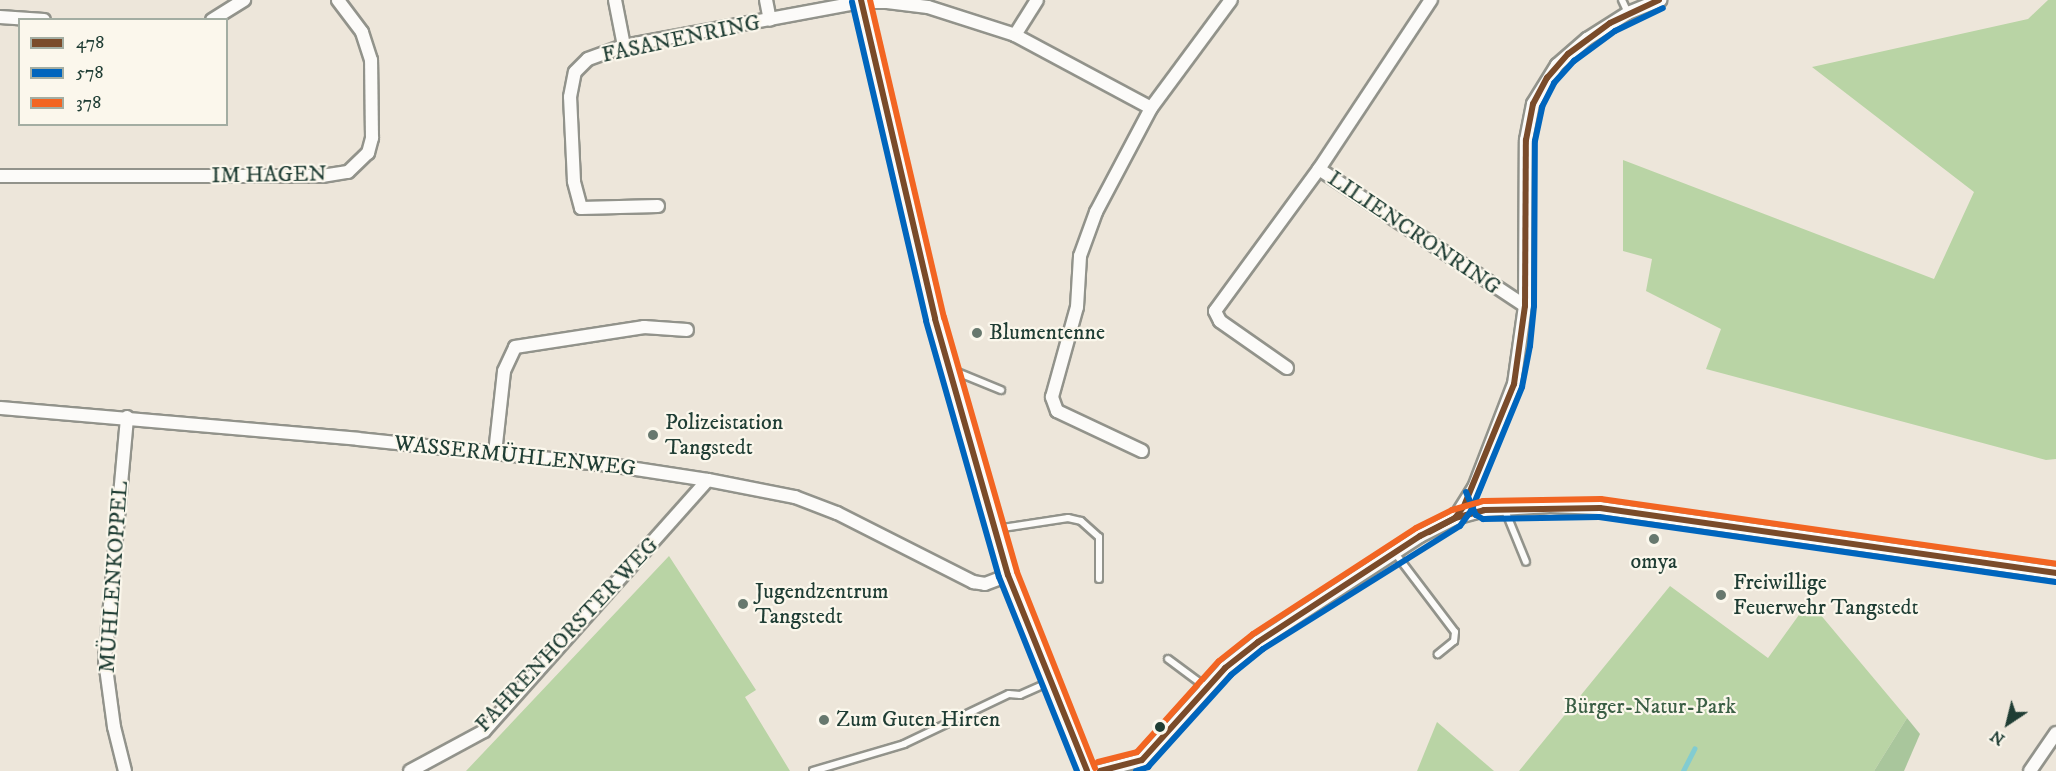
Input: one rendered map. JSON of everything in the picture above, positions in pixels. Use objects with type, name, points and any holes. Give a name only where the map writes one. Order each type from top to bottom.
[{"type":"street","points":[[215,18],[244,0]]},
{"type":"street","name":"IM HAGEN","points":[[0,176],[322,176],[348,172],[368,153],[372,138],[371,60],[362,33],[338,0]]},
{"type":"street","points":[[615,0],[624,46]]},
{"type":"street","points":[[766,0],[770,20]]},
{"type":"street","points":[[1015,35],[1037,0]]},
{"type":"street","points":[[1142,451],[1057,411],[1052,398],[1077,307],[1084,237],[1151,108],[1232,0]]},
{"type":"street","points":[[1319,169],[1431,0]]},
{"type":"street","points":[[1455,518],[1474,488],[1514,384],[1525,306],[1526,140],[1533,104],[1547,78],[1568,54],[1628,13],[1660,0]]},
{"type":"street","points":[[862,1],[949,369],[1008,575],[1087,771]]},
{"type":"street","name":"FASANENRING","points":[[658,206],[581,208],[574,181],[570,97],[575,72],[588,58],[624,46],[862,1],[927,7],[1015,35],[1151,108]]},
{"type":"street","points":[[0,17],[18,18]]},
{"type":"street","name":"LILIENCRONRING","points":[[1287,368],[1220,321],[1215,311],[1319,169],[1525,306]]},
{"type":"street","points":[[495,453],[504,371],[516,347],[644,327],[687,330]]},
{"type":"street","name":"WASSERMÜHLENWEG","points":[[0,408],[127,417],[495,453],[708,480],[805,501],[973,582],[985,584],[1008,575]]},
{"type":"street","name":"MÜHLENKOPPEL","points":[[124,771],[114,727],[105,660],[127,417]]},
{"type":"street","name":"FAHRENHORSTER WEG","points":[[410,771],[484,731],[708,480]]},
{"type":"street","points":[[1474,488],[1484,510]]},
{"type":"street","points":[[1100,771],[1142,760],[1207,688],[1258,642],[1395,553],[1455,518],[1484,510],[1504,507],[1600,508],[2056,573]]},
{"type":"street","points":[[2030,771],[2056,733]]},
{"type":"lane","points":[[1622,0],[1628,13]]},
{"type":"lane","points":[[949,369],[1001,390]]},
{"type":"lane","points":[[1504,507],[1526,562]]},
{"type":"lane","points":[[995,529],[1068,518],[1081,521],[1099,537],[1099,579]]},
{"type":"lane","points":[[1395,553],[1455,632],[1454,641],[1438,654]]},
{"type":"lane","points":[[1168,659],[1207,688]]},
{"type":"lane","points":[[813,771],[904,744],[1009,694],[1020,695],[1052,680]]},
{"type":"green space","points":[[2048,0],[2056,0],[2056,459],[2046,460],[1706,369],[1721,329],[1646,291],[1652,259],[1623,251],[1623,160],[1934,279],[1974,192],[1812,67],[2028,19]]},
{"type":"green space","points":[[669,556],[756,690],[745,697],[790,771],[466,771]]},
{"type":"green space","name":"Bürger-Natur-Park","points":[[1670,586],[1768,658],[1809,601],[1907,718],[1874,771],[1519,771]]},
{"type":"green space","points":[[1907,718],[1920,734],[1904,771],[1874,771]]},
{"type":"green space","points":[[1437,722],[1494,771],[1417,771]]},
{"type":"waterway","points":[[1683,771],[1694,749]]},
{"type":"transit line","name":"478","points":[[861,0],[935,319],[1008,575],[1087,771]]},
{"type":"transit line","name":"378","points":[[870,0],[944,317],[1017,572],[1095,768]]},
{"type":"transit line","name":"478","points":[[1429,532],[1455,518],[1464,506],[1514,384],[1525,306],[1526,140],[1533,104],[1547,78],[1568,54],[1610,23],[1659,0]]},
{"type":"transit line","name":"578","points":[[852,2],[926,321],[999,577],[1077,771]]},
{"type":"transit line","name":"578","points":[[1136,771],[1148,767],[1231,675],[1263,649],[1460,526],[1471,511],[1522,387],[1530,346],[1534,306],[1535,141],[1542,107],[1554,83],[1574,61],[1615,31],[1663,8]]},
{"type":"transit line","name":"578","points":[[1466,492],[1476,515],[1483,519],[1599,517],[2055,582]]},
{"type":"transit line","name":"378","points":[[1098,762],[1137,752],[1219,661],[1253,634],[1416,528],[1452,510],[1483,501],[1601,499],[2056,564]]},
{"type":"transit line","name":"478","points":[[1100,771],[1142,760],[1225,668],[1258,642],[1420,536],[1455,518],[1484,510],[1600,508],[2056,573]]},
{"type":"place","name":"Blumentenne","points":[[977,333]]},
{"type":"place","name":"Polizeistation Tangstedt","points":[[653,435]]},
{"type":"place","name":"omya","points":[[1654,539]]},
{"type":"place","name":"Freiwillige Feuerwehr Tangstedt","points":[[1721,595]]},
{"type":"place","name":"Jugendzentrum Tangstedt","points":[[743,604]]},
{"type":"place","name":"Zum Guten Hirten","points":[[824,720]]}]
